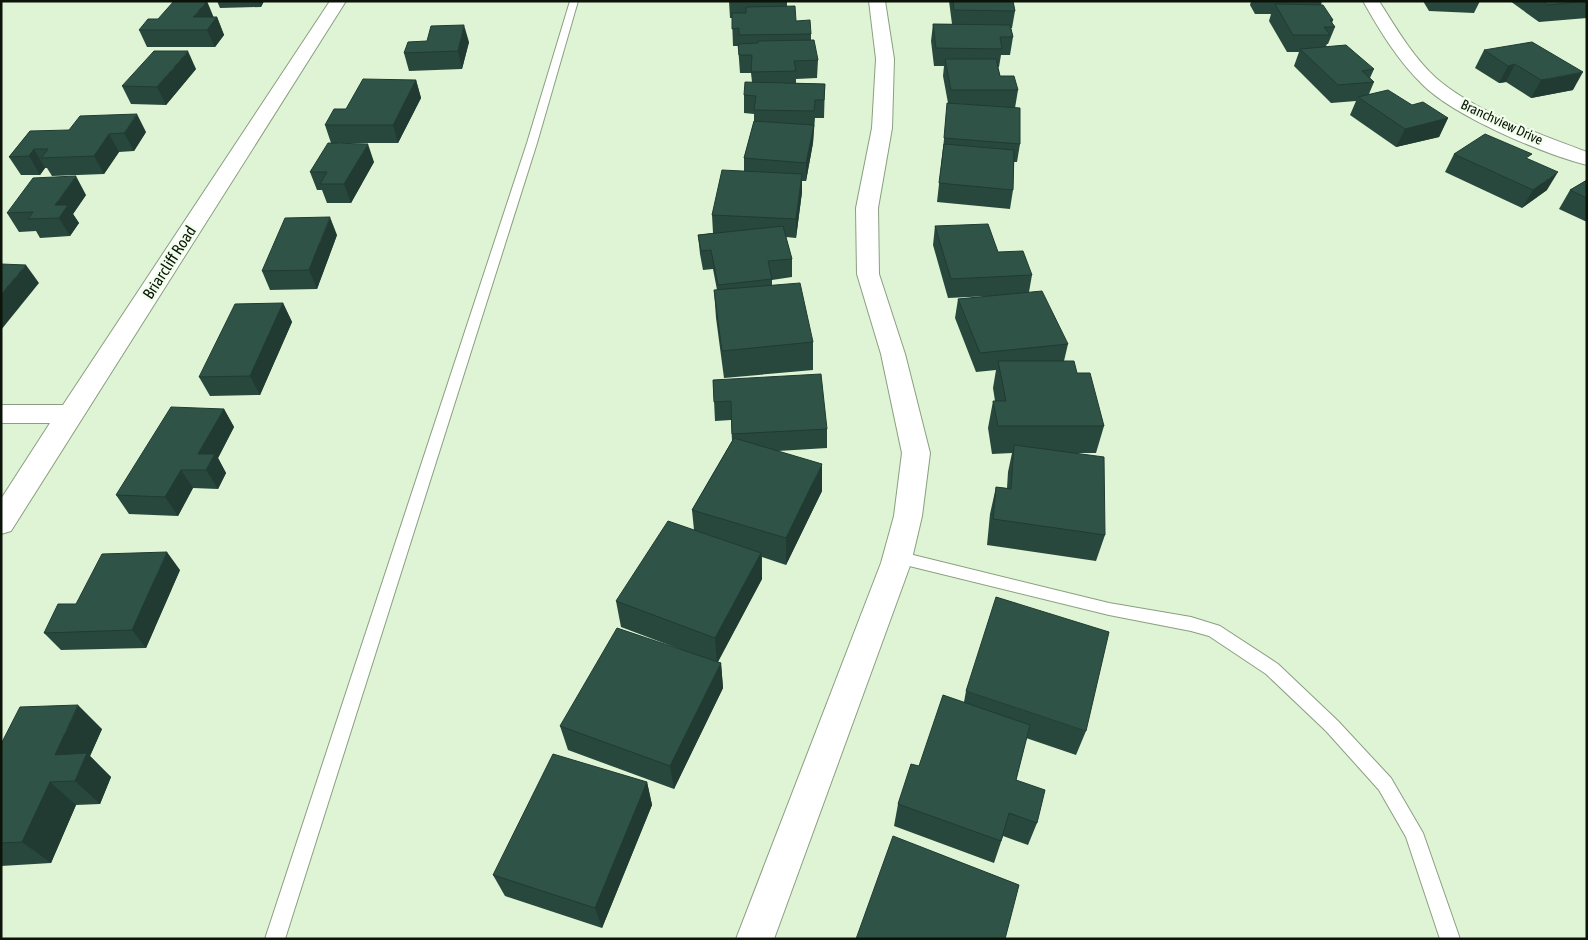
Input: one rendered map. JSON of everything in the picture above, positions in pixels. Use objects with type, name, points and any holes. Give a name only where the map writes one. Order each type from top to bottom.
[{"type":"street","name":"Briarcliff Road","points":[[1,523],[338,1]]},
{"type":"street","points":[[755,939],[897,557],[908,516],[916,453],[893,354],[868,274],[867,208],[882,128],[884,59],[877,1]]},
{"type":"street","name":"Branchview Drive","points":[[1371,1],[1396,41],[1430,82],[1470,109],[1513,131],[1587,158]]},
{"type":"street","points":[[1,414],[70,414]]},
{"type":"lane","points":[[275,939],[532,142],[574,1]]},
{"type":"lane","points":[[897,557],[1109,609],[1191,624],[1214,631],[1272,669],[1332,726],[1385,784],[1414,833],[1450,939]]},
{"type":"building","points":[[174,1],[207,1],[193,17],[217,17],[207,30],[139,30],[148,19],[158,19]]},
{"type":"building","points":[[953,1],[1013,1],[1015,11],[954,10]]},
{"type":"building","points":[[1543,1],[1587,1],[1548,5]]},
{"type":"building","points":[[1275,4],[1323,5],[1333,20],[1330,20],[1335,27],[1324,27],[1330,35],[1293,35]]},
{"type":"building","points":[[795,6],[796,21],[810,20],[811,34],[739,35],[739,28],[732,29],[732,13],[746,13],[746,7]]},
{"type":"building","points":[[933,24],[1010,25],[1013,37],[1000,37],[1002,49],[936,48]]},
{"type":"building","points":[[464,25],[458,51],[404,53],[408,42],[427,41],[431,26]]},
{"type":"building","points":[[814,40],[818,60],[794,61],[796,71],[751,72],[752,55],[739,55],[738,44],[758,43],[758,41]]},
{"type":"building","points":[[1532,42],[1583,72],[1541,80],[1515,64],[1508,66],[1484,50]]},
{"type":"building","points":[[1346,45],[1374,69],[1362,71],[1374,82],[1338,85],[1300,49]]},
{"type":"building","points":[[154,51],[188,51],[157,87],[122,86]]},
{"type":"building","points":[[945,59],[996,59],[1000,76],[1014,76],[1018,90],[951,90]]},
{"type":"building","points":[[363,79],[416,80],[393,125],[325,125],[334,109],[346,109]]},
{"type":"building","points":[[745,82],[825,84],[824,100],[815,100],[814,111],[754,110],[756,96],[744,95]]},
{"type":"building","points":[[1388,90],[1412,105],[1423,102],[1448,118],[1405,129],[1358,97]]},
{"type":"building","points":[[947,103],[1020,108],[1020,144],[944,138]]},
{"type":"building","points":[[137,114],[124,133],[109,134],[94,156],[41,158],[48,149],[34,149],[29,156],[9,157],[30,131],[69,130],[80,116]]},
{"type":"building","points":[[754,121],[814,125],[806,163],[744,158]]},
{"type":"building","points":[[1485,134],[1532,154],[1526,158],[1558,172],[1533,190],[1454,154]]},
{"type":"building","points":[[328,143],[368,144],[344,184],[320,184],[327,172],[310,172]]},
{"type":"building","points":[[944,144],[1014,150],[1013,190],[939,183]]},
{"type":"building","points":[[722,170],[802,174],[796,219],[712,215]]},
{"type":"building","points":[[76,176],[55,205],[68,205],[59,218],[28,219],[33,212],[7,213],[33,178]]},
{"type":"building","points":[[1587,180],[1587,198],[1570,190]]},
{"type":"building","points":[[330,217],[309,270],[262,271],[285,218]]},
{"type":"building","points":[[988,224],[998,252],[1023,251],[1032,275],[951,279],[935,226]]},
{"type":"building","points":[[783,226],[792,259],[768,261],[772,279],[718,285],[711,250],[701,251],[698,235]]},
{"type":"building","points":[[1,264],[26,265],[1,294]]},
{"type":"building","points":[[800,283],[813,342],[722,351],[714,290]]},
{"type":"building","points":[[1042,291],[1068,344],[980,353],[958,299]]},
{"type":"building","points":[[283,303],[250,376],[199,377],[235,304]]},
{"type":"building","points":[[998,361],[1074,361],[1077,373],[1090,373],[1104,426],[998,426],[993,401],[1006,401]]},
{"type":"building","points":[[821,374],[827,429],[732,434],[731,401],[714,402],[713,380]]},
{"type":"building","points":[[171,407],[224,409],[198,454],[215,454],[206,470],[181,470],[165,497],[116,495]]},
{"type":"building","points":[[734,438],[822,464],[786,538],[692,510]]},
{"type":"building","points":[[1014,445],[1104,457],[1105,535],[993,519],[996,487],[1011,489]]},
{"type":"building","points":[[668,521],[761,553],[715,638],[616,601]]},
{"type":"building","points":[[167,552],[132,630],[44,633],[58,604],[76,604],[102,554]]},
{"type":"building","points":[[996,597],[1109,632],[1086,731],[966,691]]},
{"type":"building","points":[[617,628],[721,663],[670,766],[560,726]]},
{"type":"building","points":[[943,695],[1030,725],[1016,780],[1045,790],[1037,823],[1009,813],[1001,841],[898,804],[911,764],[919,766]]},
{"type":"building","points":[[78,705],[55,755],[87,753],[75,781],[50,782],[22,842],[1,843],[1,744],[20,707]]},
{"type":"building","points":[[553,754],[647,782],[595,908],[493,875]]},
{"type":"building","points":[[893,836],[1019,885],[1005,939],[856,939]]}]
